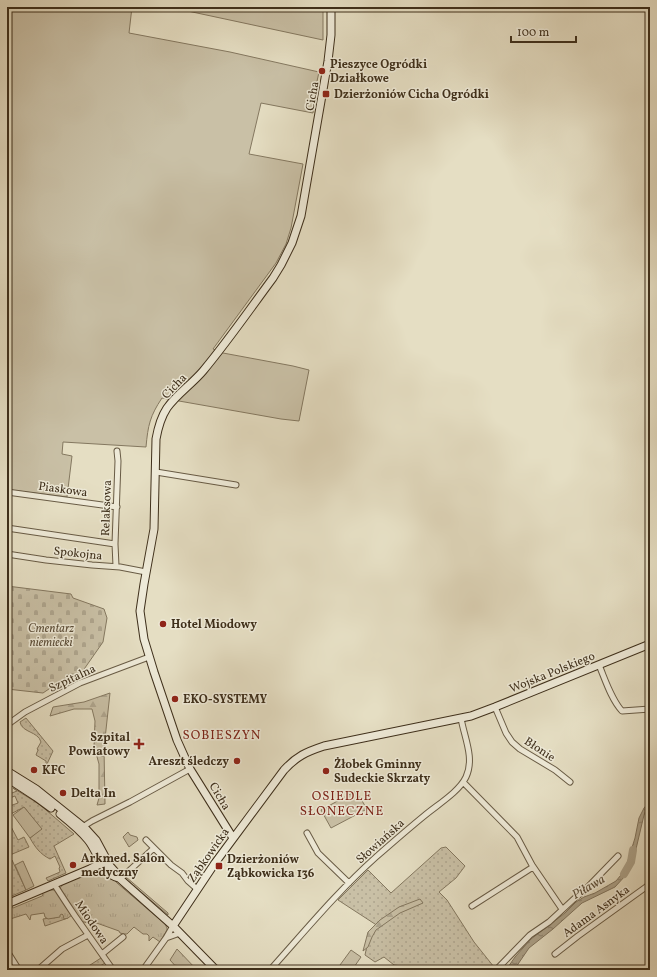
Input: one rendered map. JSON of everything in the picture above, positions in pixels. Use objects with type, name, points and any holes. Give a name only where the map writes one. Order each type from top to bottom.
[{"type":"street","name":"Cicha","points":[[232,838],[190,769],[177,740],[144,639],[140,611],[154,529],[157,433],[160,422],[170,403],[196,379],[209,363],[273,278],[292,243],[298,227],[302,209],[327,69],[331,35],[331,7]]},
{"type":"street","name":"Relaksowa","points":[[116,566],[117,451]]},
{"type":"street","points":[[156,472],[236,485]]},
{"type":"street","name":"Piaskowa","points":[[7,492],[117,507]]},
{"type":"street","points":[[7,528],[116,544]]},
{"type":"street","name":"Spokojna","points":[[7,554],[76,564],[116,566],[146,572]]},
{"type":"street","name":"Wojska Polskiego","points":[[461,718],[495,707],[650,644]]},
{"type":"street","name":"Szpitalna","points":[[7,725],[25,712],[80,683],[149,657]]},
{"type":"street","points":[[599,665],[618,706],[622,711],[650,709]]},
{"type":"street","name":"Błonie","points":[[495,707],[506,733],[512,742],[532,757],[561,774],[570,782]]},
{"type":"street","name":"Słowiańska","points":[[270,970],[324,908],[349,883],[377,856],[455,791],[463,782],[468,771],[470,758],[461,718]]},
{"type":"street","name":"Ząbkowicka","points":[[143,970],[232,838],[292,761],[302,754],[324,746],[461,718]]},
{"type":"street","points":[[81,828],[190,769]]},
{"type":"street","points":[[7,771],[36,789],[52,806]]},
{"type":"street","points":[[7,778],[52,806],[81,828],[104,862],[120,879],[173,926],[216,970]]},
{"type":"street","points":[[463,782],[517,837],[533,867],[562,909]]},
{"type":"street","points":[[307,833],[318,853],[349,883]]},
{"type":"street","points":[[146,840],[197,889]]},
{"type":"street","points":[[120,879],[154,848]]},
{"type":"street","points":[[496,970],[530,935],[549,922],[583,892],[618,856]]},
{"type":"street","points":[[7,904],[104,862]]},
{"type":"street","points":[[472,906],[533,867]]},
{"type":"street","name":"Miodowa","points":[[54,884],[113,970]]},
{"type":"street","name":"Adama Asnyka","points":[[555,954],[650,885]]},
{"type":"street","points":[[166,938],[180,933]]},
{"type":"street","points":[[38,970],[62,949],[88,935]]},
{"type":"street","points":[[102,954],[123,937]]},
{"type":"street","points":[[7,951],[19,970]]},
{"type":"green space","points":[[7,7],[132,7],[129,33],[230,52],[319,72],[313,113],[261,103],[249,154],[303,164],[291,228],[286,244],[276,263],[213,349],[223,353],[309,370],[299,421],[162,398],[150,421],[146,447],[63,442],[62,454],[72,456],[67,497],[10,490],[11,465],[7,464]]},
{"type":"green space","points":[[169,7],[323,7],[323,40]]},
{"type":"green space","name":"Cmentarz niemiecki","points":[[7,586],[71,594],[73,598],[104,609],[107,618],[103,642],[80,675],[71,674],[43,693],[7,689]]},
{"type":"green space","points":[[110,693],[104,748],[105,804],[97,805],[99,798],[99,764],[94,746],[95,721],[92,709],[74,709],[50,716],[53,707],[84,702]]},
{"type":"green space","points":[[26,718],[53,751],[47,764],[46,761],[36,755],[37,749],[41,742],[39,738],[21,726],[20,722]]},
{"type":"green space","points":[[13,788],[39,804],[74,834],[54,846],[66,873],[48,881],[46,878],[60,872],[60,867],[55,856],[50,859],[43,855],[30,838],[41,829],[24,807],[7,816],[7,807],[18,803],[15,796],[7,799],[7,795],[17,791]]},
{"type":"green space","points":[[356,791],[367,809],[331,828],[321,810]]},
{"type":"green space","points":[[24,807],[42,829],[30,838],[13,815]]},
{"type":"green space","points":[[7,819],[18,840],[24,837],[29,847],[10,855],[7,850]]},
{"type":"green space","points":[[128,832],[130,835],[137,837],[138,840],[129,847],[123,837]]},
{"type":"green space","points":[[446,847],[465,866],[456,878],[439,892],[447,900],[474,942],[494,967],[492,970],[463,970],[458,965],[451,970],[406,970],[402,966],[394,965],[384,957],[375,962],[365,955],[369,936],[378,926],[338,900],[368,870],[391,893],[441,848]]},
{"type":"green space","points":[[12,860],[26,890],[7,898],[7,863]]},
{"type":"green space","points":[[23,861],[34,886],[26,890],[15,865]]},
{"type":"green space","points":[[103,869],[165,924],[167,930],[160,942],[153,937],[149,941],[149,936],[147,934],[143,934],[134,927],[127,934],[124,934],[91,921],[88,923],[80,921],[60,888],[73,879]]},
{"type":"green space","points":[[126,877],[168,913],[168,915],[127,880]]},
{"type":"green space","points":[[54,890],[57,893],[72,915],[64,919],[62,914],[60,917],[48,919],[45,917],[44,913],[31,915],[30,920],[26,914],[7,920],[7,907],[10,906],[13,908],[42,896],[42,892]]},
{"type":"green space","points":[[420,899],[423,903],[400,913],[376,930],[368,947],[363,951],[368,932],[380,920],[399,907]]},
{"type":"green space","points":[[60,905],[68,918],[45,926],[43,919],[57,917]]},
{"type":"green space","points":[[177,949],[197,970],[179,970],[170,960]]},
{"type":"green space","points":[[351,950],[361,957],[352,970],[347,970],[340,965]]},
{"type":"green space","points":[[101,958],[105,963],[94,970],[89,970],[87,967]]},
{"type":"water","points":[[650,801],[650,805],[644,815],[636,849],[626,875],[615,887],[582,903],[529,948],[514,970],[506,970],[531,939],[565,913],[576,902],[616,881],[625,870],[635,838],[639,818],[644,808]]},
{"type":"waterway","name":"Piława","points":[[624,874],[631,862],[633,850]]},
{"type":"place","name":"Pieszyce Ogródki Działkowe","points":[[322,71]]},
{"type":"place","name":"Dzierżoniów Cicha Ogródki","points":[[326,94]]},
{"type":"place","name":"Hotel Miodowy","points":[[163,624]]},
{"type":"place","name":"EKO-SYSTEMY","points":[[175,699]]},
{"type":"place","name":"Szpital Powiatowy","points":[[139,744]]},
{"type":"place","name":"Areszt śledczy","points":[[237,761]]},
{"type":"place","name":"KFC","points":[[34,770]]},
{"type":"place","name":"Żłobek Gminny Sudeckie Skrzaty","points":[[326,771]]},
{"type":"place","name":"Delta In","points":[[63,793]]},
{"type":"place","name":"Arkmed. Salon medyczny","points":[[73,865]]},
{"type":"place","name":"Dzierżoniów Ząbkowicka 136","points":[[219,866]]},
{"type":"district","name":"SOBIESZYN","points":[[222,734]]},
{"type":"district","name":"OSIEDLE SŁONECZNE","points":[[342,802]]}]
